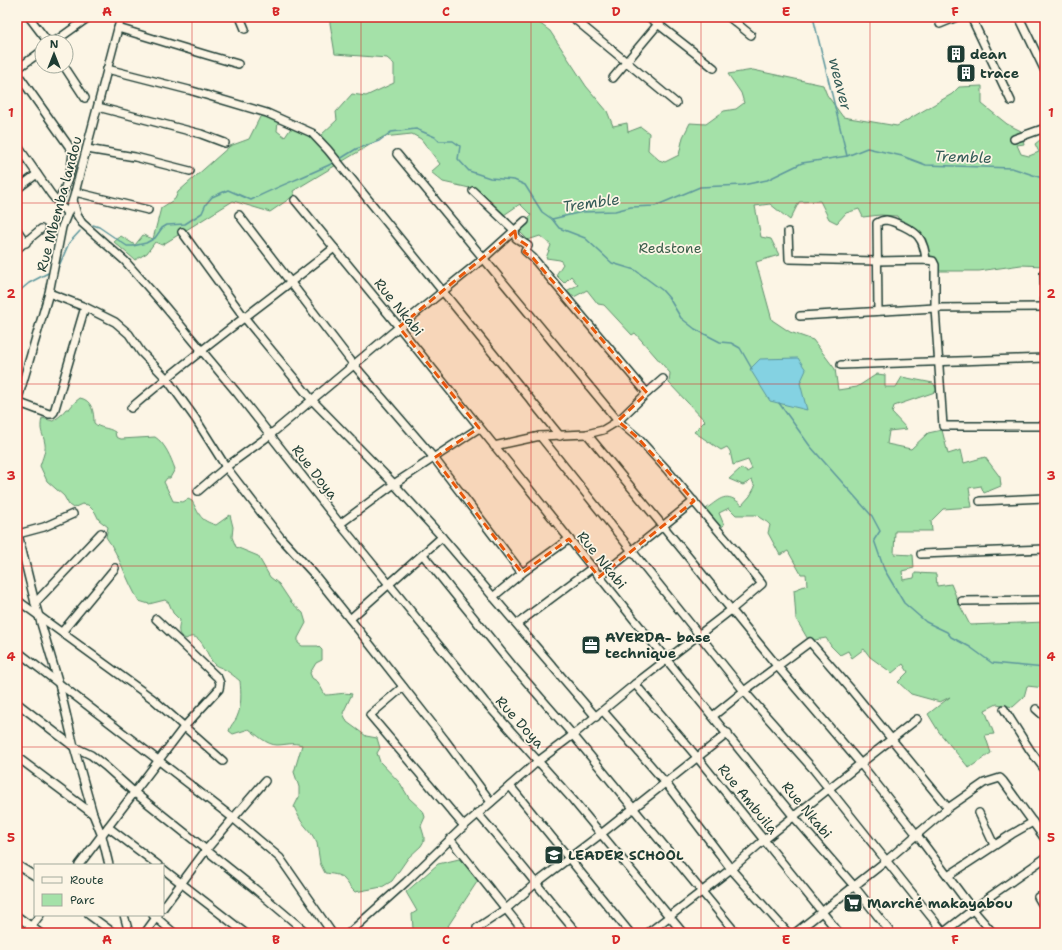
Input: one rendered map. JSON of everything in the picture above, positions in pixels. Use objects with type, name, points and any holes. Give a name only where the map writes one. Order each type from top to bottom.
[{"type":"street","points":[[28,17],[42,34]]},
{"type":"street","points":[[65,34],[89,17]]},
{"type":"street","name":"Rue Mbemba landou","points":[[18,400],[49,293],[62,227],[73,200],[121,17]]},
{"type":"street","points":[[240,17],[245,29]]},
{"type":"street","points":[[572,17],[676,103]]},
{"type":"street","points":[[649,17],[714,68]]},
{"type":"street","points":[[613,78],[664,17]]},
{"type":"street","points":[[729,17],[751,35]]},
{"type":"street","points":[[940,24],[957,17]]},
{"type":"street","points":[[971,17],[1011,101]]},
{"type":"street","points":[[1019,17],[1045,70]]},
{"type":"street","points":[[118,28],[238,64]]},
{"type":"street","points":[[17,69],[34,57]]},
{"type":"street","points":[[107,69],[188,90],[267,113],[312,133],[328,150],[560,436]]},
{"type":"street","points":[[17,73],[72,152],[70,174],[64,192],[58,202]]},
{"type":"street","points":[[69,74],[85,98]]},
{"type":"street","points":[[98,107],[201,134],[225,143]]},
{"type":"street","points":[[1014,139],[1045,128]]},
{"type":"street","points":[[17,145],[36,174],[67,213]]},
{"type":"street","points":[[87,149],[135,157],[190,171]]},
{"type":"street","points":[[349,933],[406,882],[478,813],[537,762],[596,717],[634,684],[731,610],[761,586],[762,583],[694,501],[638,438],[618,421],[398,154]]},
{"type":"street","points":[[17,189],[36,174]]},
{"type":"street","points":[[472,191],[515,231],[516,238],[528,246],[525,251],[527,254],[533,258],[551,278],[647,393]]},
{"type":"street","points":[[75,192],[148,210]]},
{"type":"street","name":"Rue Doya","points":[[73,200],[77,215],[82,223],[109,246],[135,272],[202,350],[389,585],[484,701],[537,762],[573,800],[684,933]]},
{"type":"street","name":"Rue Nkabi","points":[[295,200],[399,327],[599,577],[891,933]]},
{"type":"street","points":[[239,215],[354,365],[434,458],[522,573]]},
{"type":"street","points":[[878,311],[878,223],[886,220],[907,228],[917,235],[925,249],[926,260]]},
{"type":"street","points":[[198,491],[226,467],[270,435],[484,258],[525,221]]},
{"type":"street","points":[[17,249],[41,229]]},
{"type":"street","points":[[17,230],[26,242]]},
{"type":"street","points":[[182,232],[244,317],[312,400],[394,484],[442,537],[596,717]]},
{"type":"street","points":[[788,232],[789,259],[933,261],[935,265],[935,308],[943,426],[1045,426]]},
{"type":"street","points":[[131,408],[166,378],[334,248]]},
{"type":"street","points":[[800,316],[935,308],[1045,306],[1044,272]]},
{"type":"street","points":[[49,293],[84,307],[118,324],[129,334],[142,352],[166,378],[195,418],[226,467],[280,537],[313,573],[350,619],[491,802]]},
{"type":"street","points":[[18,400],[49,414],[54,412],[84,307]]},
{"type":"street","points":[[841,365],[1045,358]]},
{"type":"street","points":[[494,446],[540,436],[586,434],[607,428],[618,421],[663,379]]},
{"type":"street","points":[[340,524],[394,484],[479,428]]},
{"type":"street","points":[[586,434],[731,610],[860,763],[917,835],[973,910],[993,933]]},
{"type":"street","points":[[540,436],[744,691],[808,764],[943,933],[1006,885],[1045,858]]},
{"type":"street","points":[[980,501],[1045,498]]},
{"type":"street","points":[[599,577],[694,501]]},
{"type":"street","points":[[73,514],[44,527],[18,532],[35,603],[59,684],[74,747],[93,814],[102,836],[109,864]]},
{"type":"street","points":[[35,603],[101,533]]},
{"type":"street","points":[[350,619],[442,537]]},
{"type":"street","points":[[493,597],[522,573],[569,539]]},
{"type":"street","points":[[921,554],[1045,549]]},
{"type":"street","points":[[423,555],[512,665],[573,735],[736,933]]},
{"type":"street","points":[[62,632],[115,568]]},
{"type":"street","points":[[517,624],[592,568]]},
{"type":"street","points":[[17,600],[153,699],[223,761]]},
{"type":"street","points":[[962,601],[1045,600]]},
{"type":"street","points":[[80,864],[184,727],[219,689],[220,683],[218,678],[156,619]]},
{"type":"street","points":[[713,716],[809,642],[948,808]]},
{"type":"street","points":[[17,651],[233,818],[280,858],[332,933]]},
{"type":"street","name":"Rue Ambuila","points":[[634,684],[697,757],[823,912],[838,933]]},
{"type":"street","points":[[403,687],[370,715],[464,826]]},
{"type":"street","points":[[17,703],[74,747],[91,755],[106,766],[135,793],[302,927],[307,933]]},
{"type":"street","points":[[1004,709],[1045,770]]},
{"type":"street","points":[[1036,709],[1045,717]]},
{"type":"street","points":[[603,711],[665,782],[731,869],[788,933]]},
{"type":"street","points":[[648,933],[731,869],[764,840],[917,719]]},
{"type":"street","points":[[477,928],[506,909],[728,733]]},
{"type":"street","points":[[17,757],[93,814]]},
{"type":"street","points":[[795,933],[823,912],[948,808],[984,784],[1000,778],[1004,781],[1045,838]]},
{"type":"street","points":[[164,907],[206,850],[265,781]]},
{"type":"street","points":[[510,786],[630,933]]},
{"type":"street","points":[[478,813],[577,933]]},
{"type":"street","points":[[979,813],[994,845]]},
{"type":"street","points":[[948,876],[994,845],[1033,822]]},
{"type":"street","points":[[108,827],[157,864]]},
{"type":"street","points":[[450,839],[525,933]]},
{"type":"street","points":[[17,865],[34,875]]},
{"type":"street","points":[[164,870],[245,933]]},
{"type":"street","points":[[1038,897],[1045,909]]},
{"type":"street","points":[[17,916],[40,933]]},
{"type":"street","points":[[26,933],[39,916]]},
{"type":"street","points":[[90,916],[114,933]]},
{"type":"street","points":[[124,916],[129,933]]},
{"type":"street","points":[[145,933],[156,916],[174,933]]},
{"type":"street","points":[[296,933],[302,927]]},
{"type":"highlighted area","points":[[515,231],[516,238],[528,246],[524,252],[533,258],[647,393],[618,421],[638,438],[694,501],[599,577],[569,539],[522,573],[434,458],[479,428],[399,327]]},
{"type":"green space","name":"Redstone","points":[[329,17],[531,17],[550,31],[586,86],[607,111],[613,126],[627,123],[628,132],[641,127],[649,133],[648,150],[659,160],[665,162],[679,155],[683,137],[690,123],[706,124],[724,111],[736,109],[744,103],[741,93],[728,74],[753,70],[823,85],[827,95],[843,117],[897,126],[952,94],[959,87],[982,86],[982,104],[1007,124],[1021,131],[1024,144],[1017,145],[1021,154],[1029,156],[1039,152],[1035,144],[1045,136],[1045,266],[1021,265],[979,271],[934,271],[919,235],[911,237],[908,230],[914,227],[906,222],[901,223],[897,216],[880,215],[863,217],[859,209],[846,213],[837,223],[829,219],[820,201],[799,202],[790,220],[770,204],[755,206],[761,237],[771,239],[779,255],[756,262],[772,320],[790,332],[813,340],[835,369],[838,390],[857,387],[877,374],[885,375],[885,387],[896,387],[902,377],[933,383],[938,391],[894,406],[892,413],[907,429],[889,431],[887,444],[911,449],[928,433],[942,430],[948,454],[961,450],[964,463],[985,457],[1000,477],[1001,486],[984,493],[981,486],[969,488],[972,507],[943,509],[931,521],[932,531],[895,531],[894,554],[913,555],[914,568],[902,571],[903,580],[914,578],[915,573],[936,574],[937,586],[951,584],[970,625],[1045,622],[1045,688],[1027,686],[1024,697],[1013,707],[997,704],[985,710],[994,734],[985,735],[991,753],[969,768],[939,732],[928,714],[950,697],[940,702],[911,694],[898,682],[908,672],[903,664],[892,673],[870,657],[864,649],[852,658],[848,651],[840,655],[831,646],[826,638],[809,641],[796,619],[794,590],[807,585],[806,574],[801,574],[788,551],[780,555],[768,533],[770,525],[757,515],[736,515],[729,508],[719,513],[724,525],[718,530],[707,515],[706,509],[720,499],[728,497],[732,498],[742,505],[750,496],[755,487],[752,480],[743,485],[729,479],[741,468],[747,472],[752,469],[748,460],[733,465],[730,451],[727,447],[721,450],[694,432],[705,421],[669,383],[670,373],[635,333],[632,335],[604,305],[598,304],[587,290],[574,297],[566,291],[578,285],[571,276],[564,283],[556,275],[563,264],[560,260],[546,258],[551,245],[540,236],[528,240],[519,231],[531,215],[520,204],[501,217],[474,189],[443,182],[431,172],[440,164],[421,139],[412,134],[383,137],[293,191],[295,195],[270,212],[233,201],[162,245],[155,242],[147,253],[135,260],[114,242],[121,236],[135,245],[143,235],[153,239],[161,208],[175,199],[178,192],[230,146],[249,139],[261,115],[278,121],[277,131],[285,137],[293,125],[320,136],[337,120],[336,112],[352,94],[366,96],[394,83],[394,64],[387,58],[335,54]]},
{"type":"green space","points":[[80,398],[87,401],[92,407],[94,423],[115,432],[116,437],[121,439],[155,437],[159,440],[172,460],[175,469],[170,478],[167,478],[164,482],[173,501],[183,502],[188,499],[192,501],[203,519],[216,525],[230,515],[233,527],[232,537],[236,547],[258,556],[270,577],[279,584],[291,602],[303,613],[306,623],[298,638],[298,643],[302,646],[318,646],[322,650],[322,660],[316,663],[310,673],[312,678],[318,682],[325,695],[346,693],[352,694],[343,713],[347,722],[366,736],[377,738],[380,748],[377,753],[380,762],[400,783],[409,798],[423,811],[425,817],[421,826],[424,841],[421,846],[408,858],[392,881],[382,887],[355,892],[342,877],[335,874],[325,873],[320,863],[317,843],[301,821],[294,807],[299,797],[299,787],[294,772],[302,745],[273,745],[249,729],[233,734],[229,731],[240,708],[240,681],[214,664],[203,644],[196,637],[186,639],[179,634],[180,620],[173,613],[169,603],[165,600],[149,604],[139,601],[111,544],[106,537],[108,527],[99,520],[95,512],[88,505],[82,504],[73,508],[69,505],[64,496],[47,481],[40,466],[45,447],[41,429],[42,418],[53,421],[66,409],[69,409]]},
{"type":"green space","points":[[459,859],[479,879],[448,926],[456,933],[399,933],[413,929],[412,914],[417,911],[406,892],[438,864]]},
{"type":"water","points":[[798,358],[806,370],[800,383],[807,410],[770,401],[750,369],[760,359]]},
{"type":"waterway","name":"weaver","points":[[813,17],[847,156]]},
{"type":"waterway","name":"Tremble","points":[[340,159],[356,149],[379,141],[391,132],[416,129],[435,137],[439,141],[453,141],[460,146],[458,159],[469,171],[490,178],[514,180],[525,185],[542,212],[552,219],[582,212],[615,211],[631,207],[655,206],[700,187],[743,185],[767,180],[802,163],[847,156],[867,148],[902,156],[926,165],[1012,168],[1045,179]]},
{"type":"waterway","name":"Tremble","points":[[93,225],[99,227],[127,246],[146,243],[155,238],[162,228],[167,225],[185,224],[202,213],[206,204],[212,197],[228,190],[251,200],[335,162]]},
{"type":"waterway","points":[[552,219],[559,228],[585,238],[612,263],[635,270],[662,290],[669,298],[681,318],[695,329],[720,342],[731,343],[740,348],[752,369]]},
{"type":"waterway","name":"Tremble","points":[[59,266],[69,243],[80,231]]},
{"type":"waterway","name":"Tremble","points":[[17,293],[29,283],[50,272]]},
{"type":"waterway","points":[[779,403],[810,446],[872,516],[880,531],[874,540],[884,569],[904,603],[926,622],[947,632],[951,637],[970,647],[992,663],[1045,668]]},
{"type":"place","name":"dean","points":[[956,54]]},
{"type":"place","name":"trace","points":[[966,73]]},
{"type":"place","name":"AVERDA- base technique","points":[[591,645]]},
{"type":"place","name":"LEADER SCHOOL","points":[[554,855]]},
{"type":"place","name":"Marché makayabou","points":[[853,903]]}]
